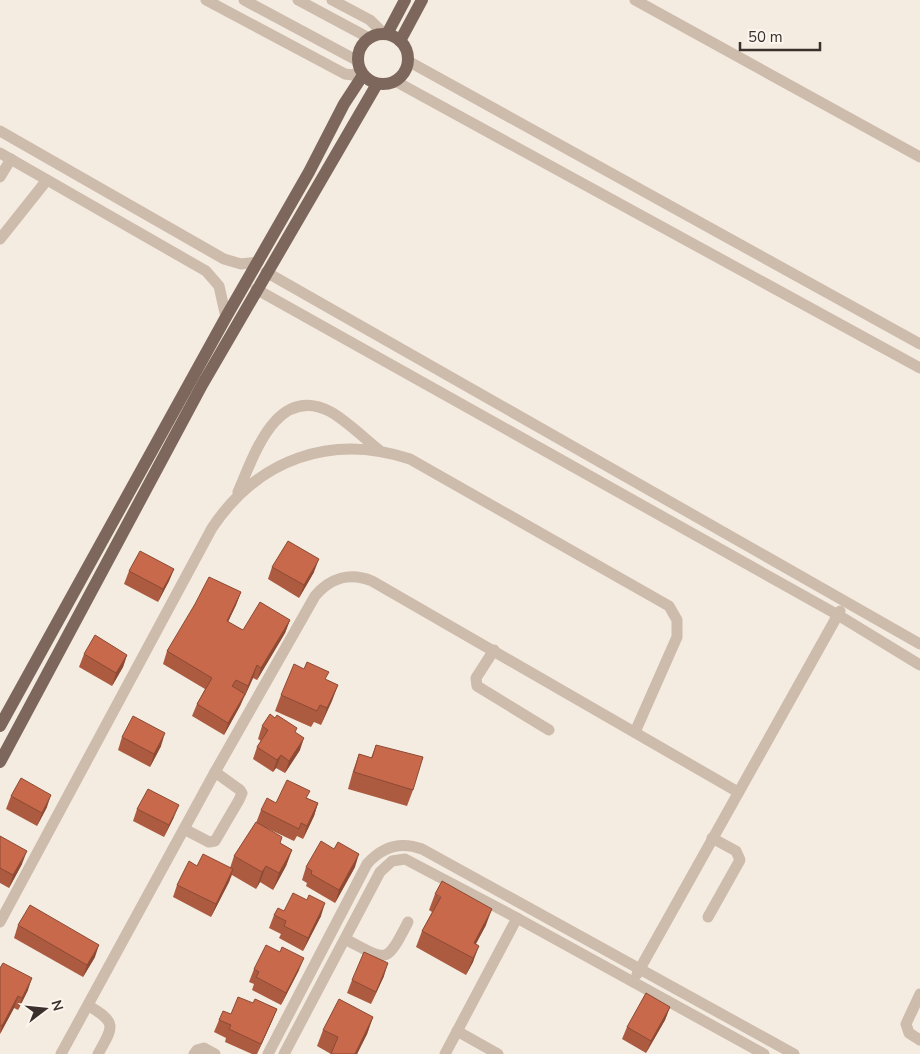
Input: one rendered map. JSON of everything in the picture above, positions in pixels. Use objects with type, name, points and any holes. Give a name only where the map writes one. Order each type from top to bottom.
[{"type":"main road","points":[[385,34],[405,0]]},
{"type":"main road","points":[[400,41],[422,0]]},
{"type":"main road","points":[[0,726],[197,382],[256,289],[262,267],[361,69],[360,48],[369,38],[385,34],[400,41],[406,50],[408,61],[404,73],[395,81],[377,84]]},
{"type":"main road","points":[[361,69],[377,84]]},
{"type":"main road","points":[[0,762],[197,382],[226,317],[322,180],[377,84]]},
{"type":"main road","points":[[309,172],[322,180]]},
{"type":"street","points":[[206,0],[345,74],[353,75],[361,69],[244,0]]},
{"type":"street","points":[[298,0],[369,38]]},
{"type":"street","points":[[332,0],[370,20],[385,34]]},
{"type":"street","points":[[635,0],[920,156]]},
{"type":"street","points":[[408,61],[916,342],[903,359]]},
{"type":"street","points":[[395,81],[920,368]]},
{"type":"street","points":[[477,126],[489,107]]},
{"type":"street","points":[[0,131],[216,254],[240,264],[262,267],[920,644]]},
{"type":"street","points":[[0,153],[206,271],[219,286],[226,317]]},
{"type":"street","points":[[0,177],[11,159]]},
{"type":"street","points":[[0,239],[47,180]]},
{"type":"street","points":[[206,271],[216,254]]},
{"type":"street","points":[[256,289],[838,616],[920,665]]},
{"type":"street","points":[[236,498],[268,428],[279,416],[292,409],[309,407],[325,410],[339,418],[379,450]]},
{"type":"street","points":[[0,922],[212,528],[223,511],[268,472],[313,453],[346,448],[379,450],[410,459],[668,606],[677,620],[677,637],[635,732]]},
{"type":"street","points":[[61,1054],[215,772],[315,596],[334,580],[350,576],[372,581],[738,792]]},
{"type":"street","points":[[632,981],[845,602]]},
{"type":"street","points":[[494,650],[476,678],[477,686],[549,730]]},
{"type":"street","points":[[184,829],[209,842],[216,841],[240,800],[242,793],[240,790],[215,772]]},
{"type":"street","points":[[708,917],[740,860],[736,851],[712,838]]},
{"type":"street","points":[[268,1054],[367,864],[379,853],[393,846],[408,845],[422,849],[640,968],[787,1052]]},
{"type":"street","points":[[284,1054],[380,872],[387,864],[398,860],[411,860],[764,1054]]},
{"type":"street","points":[[445,1054],[517,918]]},
{"type":"street","points":[[346,939],[378,956],[386,955],[393,951],[408,922]]},
{"type":"street","points":[[920,994],[906,1024],[909,1033],[920,1040]]},
{"type":"street","points":[[88,1006],[105,1016],[110,1024],[110,1031],[98,1054]]},
{"type":"street","points":[[457,1031],[498,1054]]},
{"type":"street","points":[[194,1054],[197,1050],[204,1048],[215,1054]]},
{"type":"building","points":[[288,541],[319,559],[304,585],[272,567]]},
{"type":"building","points":[[140,551],[174,569],[163,589],[129,571]]},
{"type":"building","points":[[209,577],[241,592],[227,621],[241,629],[243,630],[260,602],[290,620],[261,668],[257,665],[248,686],[236,680],[232,686],[245,694],[228,723],[197,704],[212,678],[167,651]]},
{"type":"building","points":[[95,635],[127,655],[116,673],[84,654]]},
{"type":"building","points":[[307,662],[329,672],[325,679],[338,685],[327,708],[320,705],[317,711],[281,695],[294,664],[304,669]]},
{"type":"building","points":[[270,714],[275,718],[277,715],[297,728],[295,732],[304,738],[289,761],[281,755],[277,760],[257,747],[268,730],[262,726]]},
{"type":"building","points":[[133,716],[165,733],[154,754],[122,737]]},
{"type":"building","points":[[376,745],[423,757],[413,790],[354,772],[359,754],[372,758]]},
{"type":"building","points":[[21,778],[51,795],[42,813],[11,796]]},
{"type":"building","points":[[287,780],[310,791],[306,798],[318,803],[307,826],[301,823],[299,829],[261,810],[267,798],[276,803]]},
{"type":"building","points":[[148,789],[179,805],[169,825],[137,809]]},
{"type":"building","points":[[256,822],[282,837],[280,843],[292,850],[279,873],[266,866],[262,872],[234,856]]},
{"type":"building","points":[[0,836],[27,851],[13,875],[0,868]]},
{"type":"building","points":[[321,841],[334,849],[338,842],[359,854],[339,890],[311,874],[312,871],[306,867]]},
{"type":"building","points":[[203,854],[233,869],[216,904],[177,885],[189,861],[197,866]]},
{"type":"building","points":[[442,881],[492,909],[474,943],[479,946],[473,958],[422,931],[441,897],[435,894]]},
{"type":"building","points":[[293,893],[307,900],[309,895],[325,903],[308,938],[284,926],[286,921],[274,915],[278,908],[284,911]]},
{"type":"building","points":[[30,905],[99,945],[87,965],[18,925]]},
{"type":"building","points":[[266,945],[280,952],[282,947],[304,958],[286,993],[256,977],[259,972],[254,969]]},
{"type":"building","points":[[364,952],[388,963],[376,992],[352,980]]},
{"type":"building","points":[[3,963],[32,978],[22,998],[18,996],[2,1026],[0,1025],[0,968]]},
{"type":"building","points":[[646,993],[670,1007],[651,1041],[627,1027]]},
{"type":"building","points":[[238,997],[253,1003],[255,999],[277,1009],[261,1044],[229,1029],[231,1025],[219,1020],[223,1011],[231,1014]]},
{"type":"building","points":[[339,999],[373,1017],[355,1054],[331,1054],[338,1037],[323,1030]]}]
